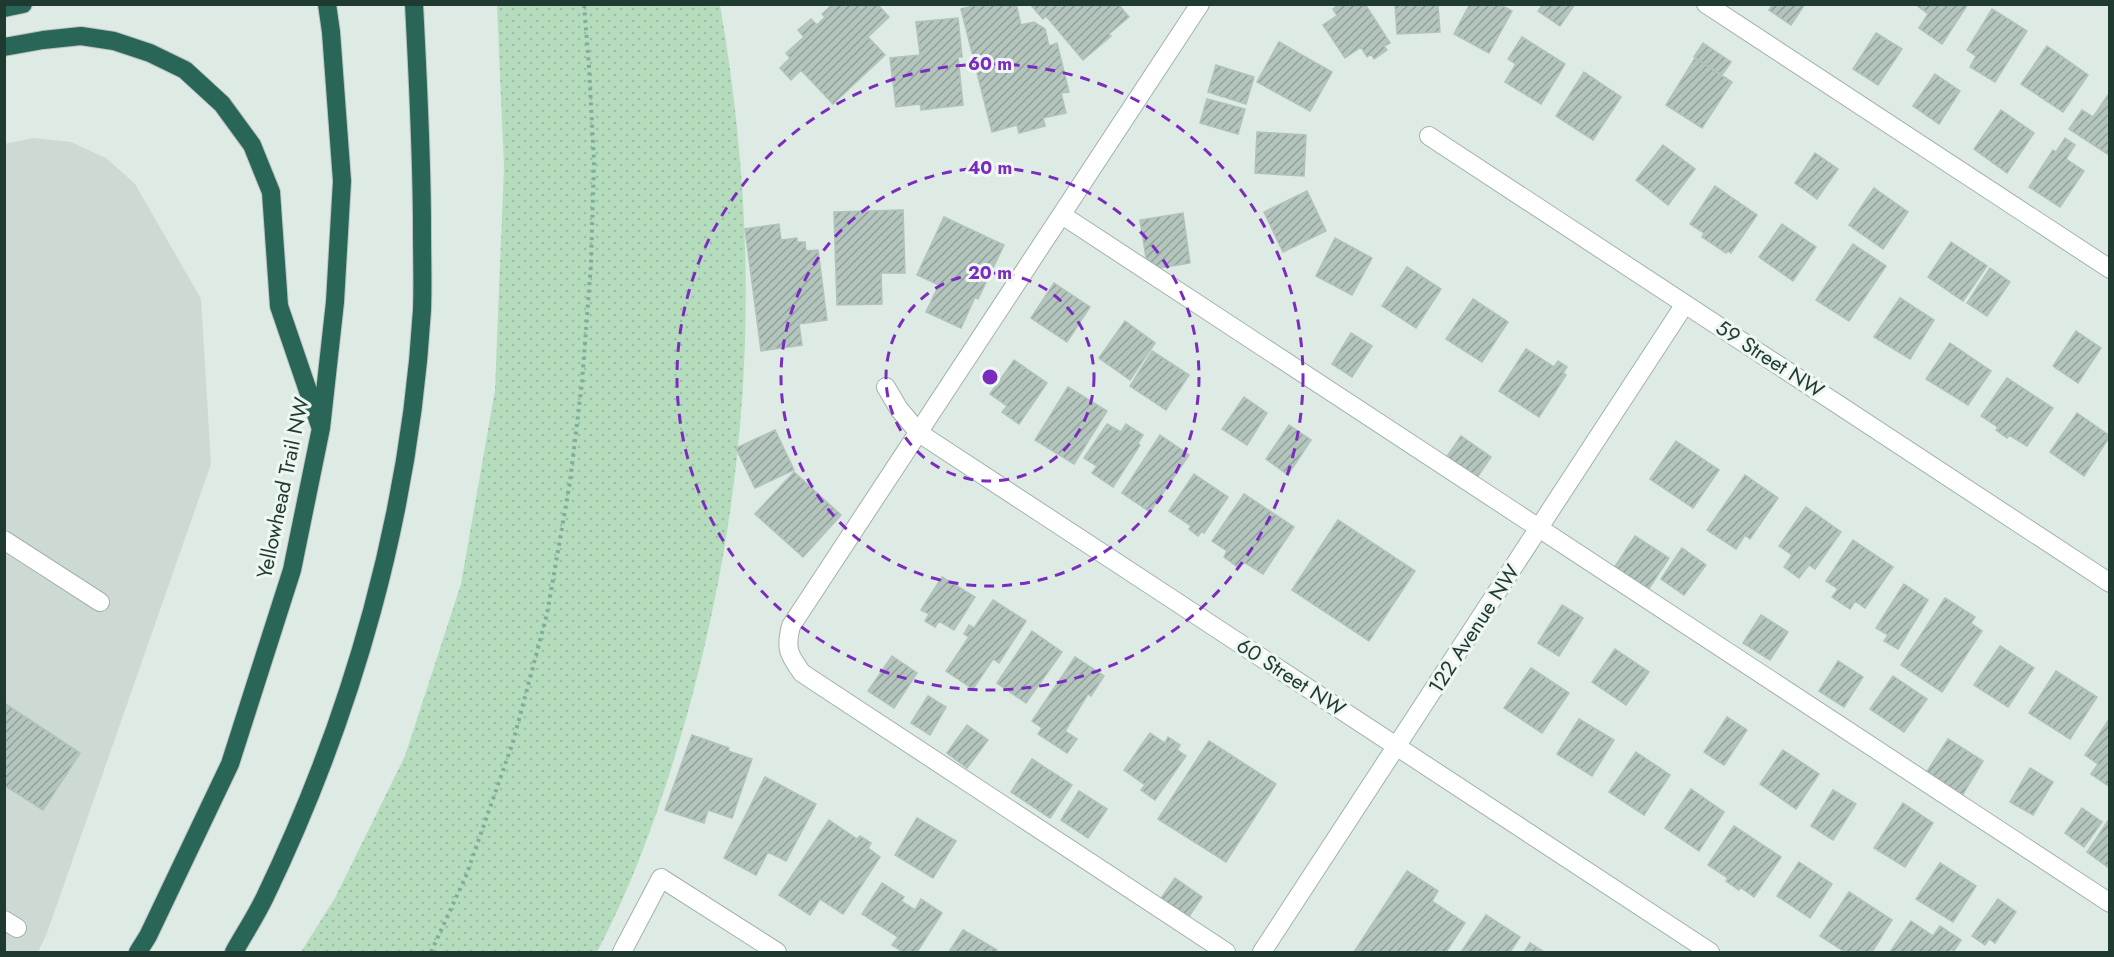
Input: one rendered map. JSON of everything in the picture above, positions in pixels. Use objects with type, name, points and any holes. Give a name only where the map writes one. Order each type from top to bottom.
[{"type":"highway","points":[[4,8],[23,4]]},
{"type":"highway","name":"Yellowhead Trail NW","points":[[138,952],[148,936],[230,764],[292,570],[321,428],[335,302],[342,181],[327,4]]},
{"type":"highway","points":[[234,952],[265,898],[332,737],[361,648],[391,540],[411,419],[422,309],[422,171],[414,4]]},
{"type":"highway","points":[[4,48],[43,40],[81,36],[114,41],[150,53],[185,70],[222,104],[252,144],[271,192],[279,306],[321,428]]},
{"type":"street","points":[[1200,4],[791,626],[788,654],[802,673],[1226,952]]},
{"type":"street","points":[[1706,4],[2109,269]]},
{"type":"street","name":"59 Street NW","points":[[1429,136],[2109,583]]},
{"type":"street","points":[[1062,215],[2109,903]]},
{"type":"street","name":"122 Avenue NW","points":[[1262,952],[1686,304]]},
{"type":"street","name":"60 Street NW","points":[[886,387],[919,432],[1710,952]]},
{"type":"street","points":[[4,540],[100,602]]},
{"type":"street","points":[[622,952],[661,878],[777,952]]},
{"type":"path","points":[[431,952],[466,876],[513,742],[547,614],[570,482],[582,382],[594,160],[584,4]]},
{"type":"shaded area","points":[[33,138],[71,142],[106,158],[135,184],[201,299],[211,464],[47,933],[38,952],[4,952],[4,144]]},
{"type":"green space","points":[[497,5],[720,5],[733,93],[742,180],[746,267],[745,352],[739,438],[728,523],[713,610],[692,697],[651,828],[626,891],[597,952],[301,952],[335,898],[405,756],[461,584],[495,390],[504,167]]},
{"type":"building","points":[[833,4],[877,4],[889,17],[868,37],[885,55],[833,104],[801,70],[791,80],[780,68],[790,58],[786,53],[804,37],[798,30],[811,19],[817,25],[825,17],[822,14]]},
{"type":"building","points":[[981,4],[1016,4],[1021,25],[1034,22],[1045,29],[1049,46],[1057,43],[1069,92],[1061,93],[1066,113],[1043,118],[1045,126],[1019,133],[1017,125],[992,132],[961,9]]},
{"type":"building","points":[[1030,4],[1118,4],[1129,17],[1083,60],[1046,16],[1043,19]]},
{"type":"building","points":[[1339,4],[1365,4],[1390,43],[1384,46],[1387,50],[1374,59],[1371,54],[1367,57],[1361,47],[1345,58],[1323,25],[1337,16],[1333,9]]},
{"type":"building","points":[[1395,4],[1442,4],[1438,6],[1440,32],[1397,34]]},
{"type":"building","points":[[1470,4],[1499,4],[1512,11],[1489,53],[1454,34]]},
{"type":"building","points":[[1543,4],[1575,4],[1560,26],[1538,11]]},
{"type":"building","points":[[1773,4],[1805,4],[1791,25],[1769,10]]},
{"type":"building","points":[[1915,4],[1968,4],[1942,44],[1919,28],[1928,14]]},
{"type":"building","points":[[1992,9],[2027,31],[1995,82],[1970,67],[1976,56],[1967,50]]},
{"type":"building","points":[[958,18],[962,57],[958,57],[963,105],[921,110],[920,104],[896,107],[890,58],[920,55],[916,22]]},
{"type":"building","points":[[1876,33],[1902,49],[1878,85],[1853,69]]},
{"type":"building","points":[[1522,37],[1565,64],[1541,104],[1505,82],[1516,64],[1508,59]]},
{"type":"building","points":[[1279,42],[1332,72],[1310,111],[1257,82]]},
{"type":"building","points":[[1703,43],[1731,62],[1722,75],[1694,57]]},
{"type":"building","points":[[2047,46],[2088,75],[2063,112],[2021,84]]},
{"type":"building","points":[[1695,58],[1732,82],[1702,128],[1666,105]]},
{"type":"building","points":[[1216,65],[1254,77],[1246,104],[1208,92]]},
{"type":"building","points":[[1584,72],[1621,97],[1593,140],[1556,116]]},
{"type":"building","points":[[1935,74],[1960,91],[1939,124],[1913,106]]},
{"type":"building","points":[[2110,92],[2109,155],[2069,129],[2082,110],[2093,117]]},
{"type":"building","points":[[1207,99],[1245,109],[1238,134],[1200,123]]},
{"type":"building","points":[[2001,110],[2034,133],[2007,173],[1974,149]]},
{"type":"building","points":[[1257,132],[1306,135],[1304,176],[1255,173]]},
{"type":"building","points":[[2065,138],[2075,145],[2066,159],[2084,171],[2060,207],[2029,187],[2053,150],[2056,152]]},
{"type":"building","points":[[1663,145],[1695,169],[1668,205],[1636,180]]},
{"type":"building","points":[[1815,153],[1838,169],[1817,199],[1795,183]]},
{"type":"building","points":[[1715,186],[1757,215],[1731,253],[1728,251],[1726,253],[1702,237],[1704,233],[1690,224]]},
{"type":"building","points":[[1874,188],[1908,212],[1883,249],[1849,225]]},
{"type":"building","points":[[1307,191],[1326,231],[1283,252],[1264,212]]},
{"type":"building","points":[[903,210],[905,273],[881,273],[882,304],[837,305],[834,212]]},
{"type":"building","points":[[1183,213],[1190,263],[1148,270],[1140,220]]},
{"type":"building","points":[[944,217],[1004,245],[978,299],[975,297],[961,328],[926,312],[939,285],[917,275]]},
{"type":"building","points":[[779,224],[781,240],[797,238],[797,242],[805,242],[806,251],[818,250],[827,320],[799,324],[802,345],[761,351],[745,229]]},
{"type":"building","points":[[1782,224],[1816,247],[1793,281],[1759,257]]},
{"type":"building","points":[[1335,238],[1372,258],[1352,295],[1316,276]]},
{"type":"building","points":[[1951,242],[1987,266],[1963,301],[1928,277]]},
{"type":"building","points":[[1853,244],[1886,266],[1849,321],[1816,300]]},
{"type":"building","points":[[1407,267],[1441,289],[1416,328],[1382,306]]},
{"type":"building","points":[[1990,268],[2010,282],[1987,316],[1967,303]]},
{"type":"building","points":[[1054,283],[1090,307],[1067,342],[1031,318]]},
{"type":"building","points":[[1900,298],[1934,320],[1910,359],[1874,337]]},
{"type":"building","points":[[1473,299],[1508,322],[1482,362],[1446,339]]},
{"type":"building","points":[[1125,321],[1155,343],[1130,380],[1099,358]]},
{"type":"building","points":[[2076,331],[2101,348],[2078,383],[2053,366]]},
{"type":"building","points":[[1351,333],[1372,346],[1352,377],[1332,364]]},
{"type":"building","points":[[1950,343],[1991,371],[1968,405],[1926,379]]},
{"type":"building","points":[[1526,349],[1554,367],[1558,361],[1567,367],[1563,373],[1566,375],[1539,417],[1499,391]]},
{"type":"building","points":[[1152,351],[1189,375],[1166,410],[1130,386]]},
{"type":"building","points":[[1014,360],[1047,383],[1019,424],[1002,412],[1007,406],[990,394]]},
{"type":"building","points":[[2007,378],[2053,408],[2027,446],[2009,435],[2007,438],[1996,430],[1998,427],[1981,416]]},
{"type":"building","points":[[1068,387],[1107,411],[1074,464],[1035,440]]},
{"type":"building","points":[[1244,397],[1267,413],[1247,445],[1222,429]]},
{"type":"building","points":[[2077,413],[2110,436],[2084,476],[2050,452]]},
{"type":"building","points":[[1107,424],[1121,432],[1126,424],[1143,435],[1138,443],[1140,445],[1113,487],[1092,473],[1097,466],[1084,458]]},
{"type":"building","points":[[1289,425],[1311,440],[1288,475],[1266,459]]},
{"type":"building","points":[[775,430],[794,470],[755,488],[736,448]]},
{"type":"building","points":[[1160,435],[1189,455],[1150,512],[1122,493]]},
{"type":"building","points":[[1461,436],[1491,457],[1474,482],[1443,462]]},
{"type":"building","points":[[1676,441],[1719,470],[1693,508],[1650,479]]},
{"type":"building","points":[[794,472],[841,515],[803,557],[755,514]]},
{"type":"building","points":[[1194,474],[1228,497],[1204,533],[1202,531],[1198,536],[1189,529],[1191,526],[1169,511]]},
{"type":"building","points":[[1745,475],[1778,498],[1750,539],[1745,535],[1736,549],[1707,530]]},
{"type":"building","points":[[1244,494],[1294,527],[1263,574],[1244,562],[1239,568],[1224,557],[1227,551],[1212,541]]},
{"type":"building","points":[[1806,507],[1841,532],[1815,569],[1809,565],[1799,578],[1784,567],[1792,555],[1779,546]]},
{"type":"building","points":[[1338,520],[1415,571],[1369,641],[1292,590]]},
{"type":"building","points":[[1635,536],[1669,558],[1646,593],[1612,571]]},
{"type":"building","points":[[1853,540],[1893,567],[1865,608],[1855,601],[1850,609],[1832,597],[1838,589],[1826,581]]},
{"type":"building","points":[[1682,548],[1706,565],[1684,595],[1661,579]]},
{"type":"building","points":[[942,577],[975,597],[954,630],[939,621],[935,627],[925,621],[929,614],[921,610]]},
{"type":"building","points":[[1904,584],[1928,600],[1898,649],[1884,641],[1888,635],[1876,628]]},
{"type":"building","points":[[1945,598],[1975,617],[1971,623],[1982,631],[1942,692],[1901,665]]},
{"type":"building","points":[[993,600],[1026,621],[999,663],[993,659],[973,689],[946,671],[969,637],[964,634],[969,625],[974,628]]},
{"type":"building","points":[[1562,605],[1583,618],[1559,656],[1538,643]]},
{"type":"building","points":[[1761,615],[1788,632],[1770,660],[1743,643]]},
{"type":"building","points":[[1032,631],[1062,652],[1026,703],[997,683]]},
{"type":"building","points":[[2000,646],[2034,668],[2008,707],[1974,685]]},
{"type":"building","points":[[1615,649],[1649,672],[1626,705],[1592,682]]},
{"type":"building","points":[[892,656],[917,673],[894,708],[868,691]]},
{"type":"building","points":[[1075,657],[1104,676],[1091,696],[1088,694],[1065,731],[1077,739],[1067,753],[1038,734],[1042,728],[1032,721]]},
{"type":"building","points":[[1838,661],[1863,677],[1844,707],[1819,691]]},
{"type":"building","points":[[1531,668],[1569,693],[1542,733],[1504,708]]},
{"type":"building","points":[[2056,671],[2097,697],[2070,739],[2029,713]]},
{"type":"building","points":[[1893,676],[1927,699],[1904,732],[1870,709]]},
{"type":"building","points":[[928,696],[946,707],[930,735],[911,723]]},
{"type":"building","points":[[4,703],[80,753],[43,810],[4,785]]},
{"type":"building","points":[[1727,717],[1747,730],[1724,765],[1704,752]]},
{"type":"building","points":[[2110,718],[2110,787],[2091,774],[2098,764],[2085,755]]},
{"type":"building","points":[[1579,719],[1614,740],[1592,776],[1557,754]]},
{"type":"building","points":[[967,725],[988,740],[967,768],[947,753]]},
{"type":"building","points":[[1150,733],[1165,743],[1168,737],[1180,745],[1177,750],[1186,756],[1155,800],[1141,790],[1145,785],[1124,770]]},
{"type":"building","points":[[692,735],[752,759],[732,818],[708,810],[704,823],[665,810]]},
{"type":"building","points":[[1948,739],[1983,761],[1962,796],[1926,773]]},
{"type":"building","points":[[1209,741],[1276,784],[1226,862],[1158,819]]},
{"type":"building","points":[[1783,750],[1819,774],[1796,809],[1760,784]]},
{"type":"building","points":[[1636,752],[1670,775],[1644,815],[1609,792]]},
{"type":"building","points":[[1032,759],[1072,785],[1050,818],[1011,792]]},
{"type":"building","points":[[2030,768],[2053,782],[2033,815],[2010,802]]},
{"type":"building","points":[[765,777],[816,804],[786,861],[768,852],[756,875],[724,858]]},
{"type":"building","points":[[1691,789],[1724,812],[1699,851],[1665,828]]},
{"type":"building","points":[[1833,790],[1856,804],[1833,840],[1811,826]]},
{"type":"building","points":[[1079,791],[1107,809],[1088,838],[1061,820]]},
{"type":"building","points":[[1903,803],[1933,823],[1905,867],[1874,848]]},
{"type":"building","points":[[2082,808],[2102,822],[2084,847],[2065,833]]},
{"type":"building","points":[[917,818],[956,841],[933,878],[895,855]]},
{"type":"building","points":[[2110,818],[2110,867],[2109,868],[2087,852]]},
{"type":"building","points":[[829,820],[857,839],[860,836],[871,843],[868,848],[880,857],[843,914],[820,899],[810,915],[779,895]]},
{"type":"building","points":[[1734,826],[1781,857],[1754,897],[1726,881],[1728,878],[1708,865]]},
{"type":"building","points":[[1799,862],[1832,884],[1810,918],[1777,896]]},
{"type":"building","points":[[1940,863],[1976,886],[1953,922],[1916,899]]},
{"type":"building","points":[[1407,871],[1438,891],[1432,901],[1465,923],[1446,952],[1354,952]]},
{"type":"building","points":[[1175,878],[1202,897],[1188,918],[1160,900]]},
{"type":"building","points":[[882,883],[904,897],[901,901],[915,910],[921,899],[942,913],[917,952],[903,952],[892,945],[898,937],[862,914]]},
{"type":"building","points":[[1849,892],[1892,920],[1872,952],[1845,952],[1820,936]]},
{"type":"building","points":[[1998,899],[2016,912],[1995,943],[1989,939],[1985,945],[1972,936]]},
{"type":"building","points":[[1486,915],[1520,937],[1510,952],[1461,952]]},
{"type":"building","points":[[1911,921],[1933,936],[1940,926],[1961,940],[1954,951],[1951,949],[1949,952],[1890,952]]},
{"type":"building","points":[[963,930],[997,950],[995,952],[949,952]]},
{"type":"building","points":[[1530,943],[1544,952],[1524,952]]}]
